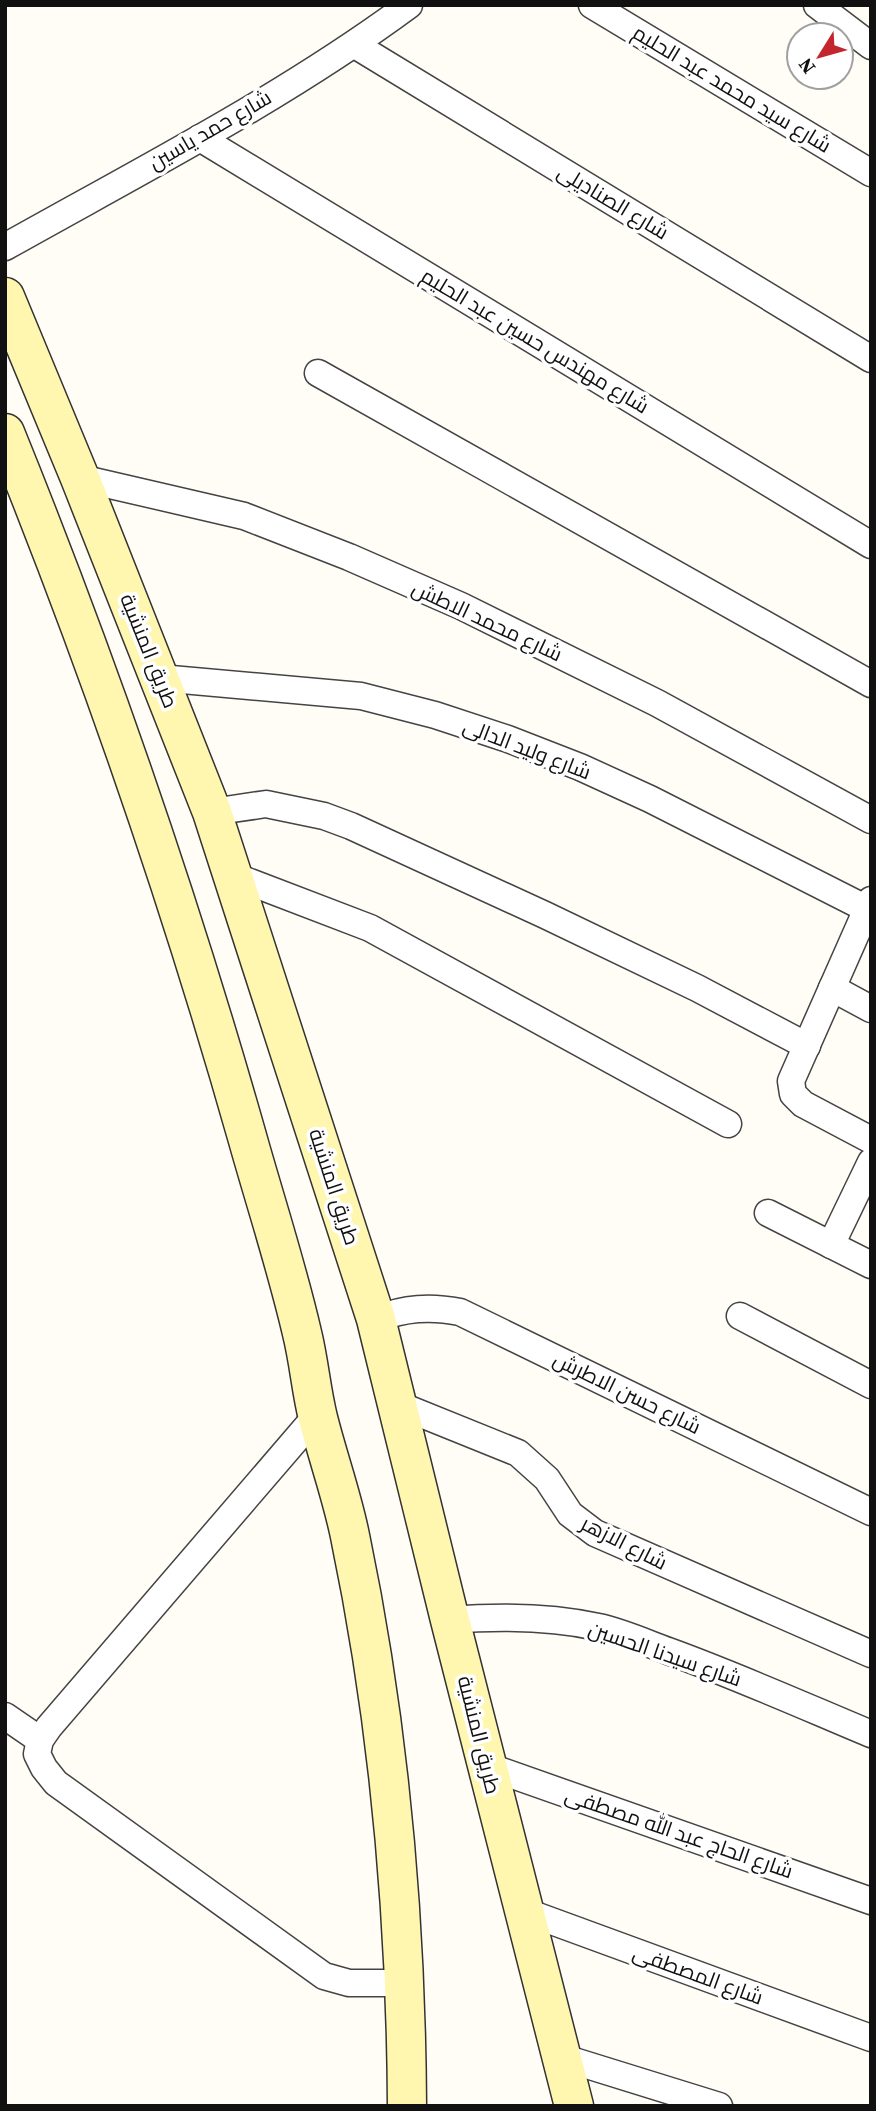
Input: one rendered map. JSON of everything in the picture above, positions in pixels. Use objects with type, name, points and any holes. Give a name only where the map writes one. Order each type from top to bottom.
[{"type":"street","name":"شارع حمد ياسين","points":[[5,247],[200,138],[355,45],[409,5]]},
{"type":"street","name":"شارع سيد محمد عبد الحليم","points":[[592,5],[871,173]]},
{"type":"street","points":[[817,5],[871,46]]},
{"type":"street","name":"شارع الصناديلى","points":[[355,45],[871,359]]},
{"type":"street","name":"شارع مهندس حسين عبد الحليم","points":[[200,138],[871,545]]},
{"type":"street","name":"طريق المنشية","points":[[5,297],[212,812],[376,1320],[574,2106]]},
{"type":"street","points":[[318,373],[871,684]]},
{"type":"street","points":[[5,433],[94,663],[144,802],[189,943],[302,1333],[317,1415],[350,1531],[368,1632],[395,1834],[404,1983],[407,2106]]},
{"type":"street","name":"شارع محمد الاطش","points":[[80,478],[244,516],[349,557],[461,606],[657,703],[871,820]]},
{"type":"street","name":"شارع وليد الدالى","points":[[160,678],[361,696],[435,715],[580,767],[869,904]]},
{"type":"street","points":[[212,812],[266,804],[324,816],[351,826],[674,977],[807,1046]]},
{"type":"street","points":[[234,876],[370,928],[728,1124]]},
{"type":"street","points":[[869,904],[791,1081],[793,1094],[803,1104],[871,1140]]},
{"type":"street","points":[[832,988],[871,1009]]},
{"type":"street","points":[[831,1245],[871,1162]]},
{"type":"street","points":[[768,1213],[871,1265]]},
{"type":"street","name":"شارع حسن الاطرش","points":[[376,1320],[417,1308],[460,1312],[871,1512]]},
{"type":"street","points":[[740,1316],[871,1385]]},
{"type":"street","name":"شارع الازهر","points":[[399,1405],[518,1453],[547,1479],[570,1514],[596,1533],[871,1654]]},
{"type":"street","points":[[317,1415],[48,1727],[40,1741],[37,1754],[44,1768],[57,1783],[324,1976],[348,1983],[404,1983]]},
{"type":"street","name":"شارع سيدنا الحسين","points":[[450,1620],[525,1618],[564,1620],[602,1627],[702,1664],[871,1734]]},
{"type":"street","points":[[5,1716],[40,1741]]},
{"type":"street","name":"شارع الحاج عبد الله مصطفى","points":[[487,1766],[871,1901]]},
{"type":"street","name":"شارع المصطفى","points":[[524,1911],[871,2038]]},
{"type":"street","points":[[561,2057],[719,2106]]}]
